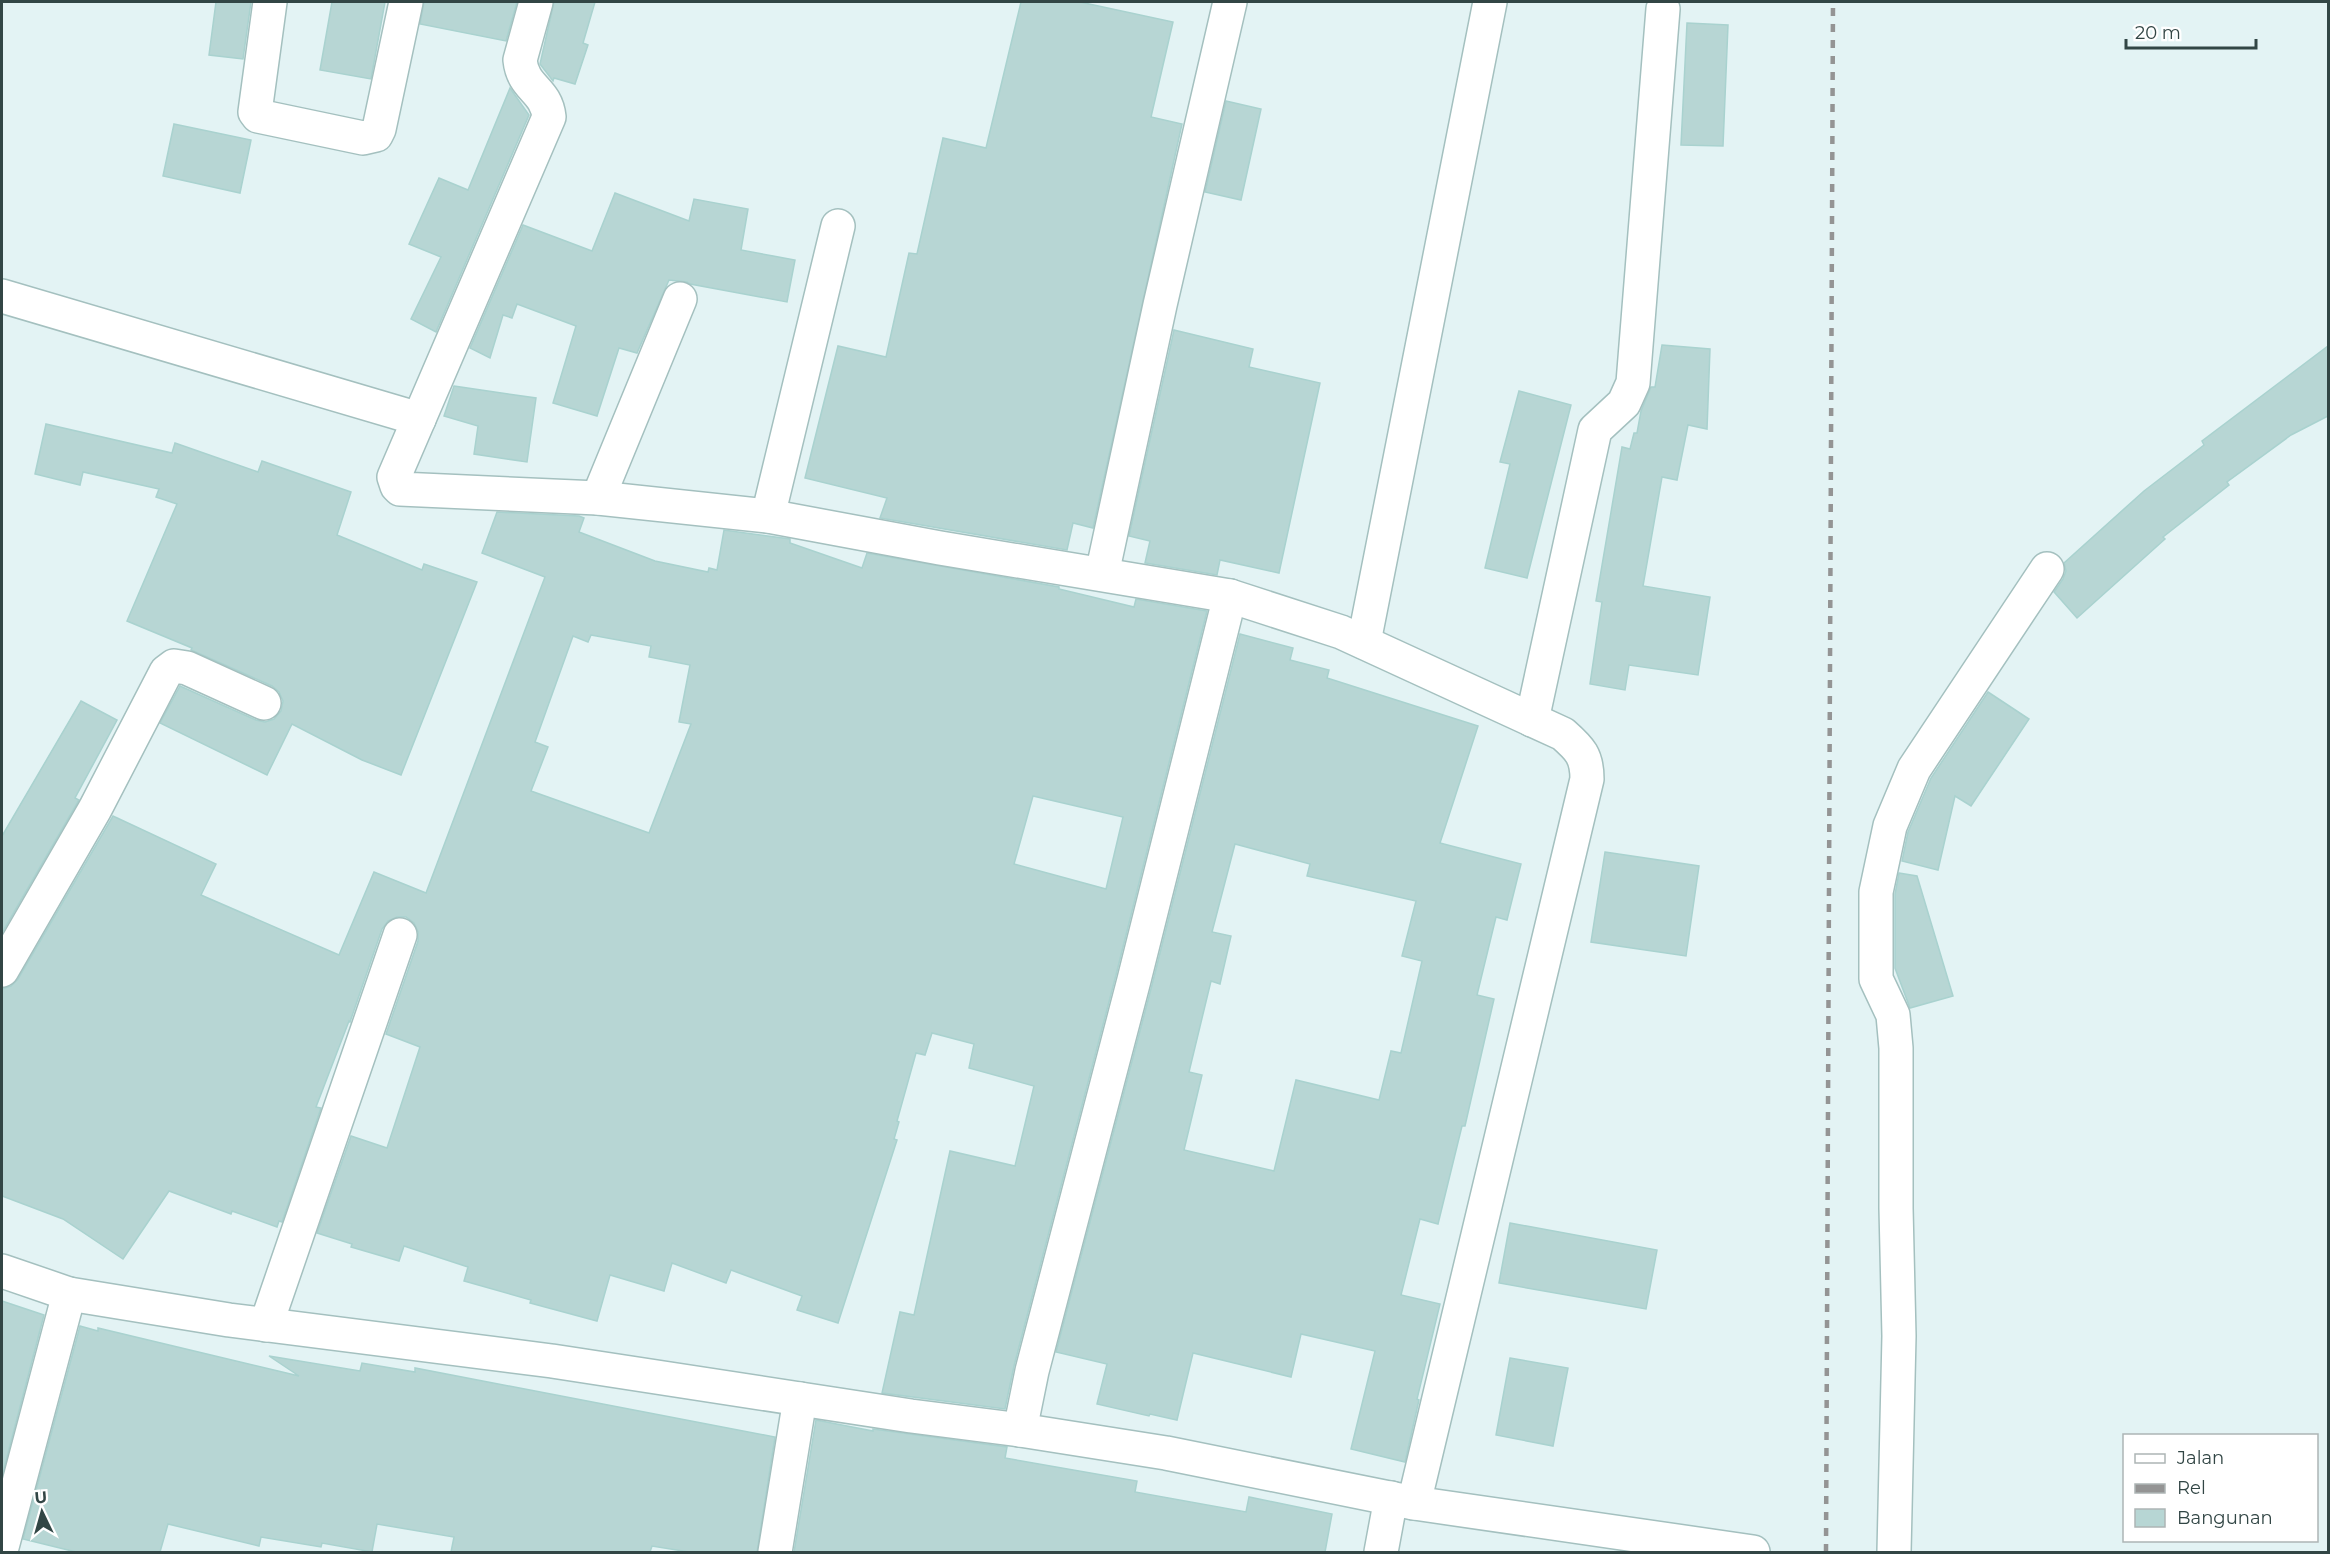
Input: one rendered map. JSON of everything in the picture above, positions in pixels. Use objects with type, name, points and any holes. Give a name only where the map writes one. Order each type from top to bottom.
[{"type":"street","points":[[270,2],[255,112],[258,116],[363,138],[376,135],[379,129],[406,2]]},
{"type":"street","points":[[536,2],[520,60],[521,69],[524,78],[545,100],[549,117],[394,477],[400,489],[598,498],[768,516],[940,548],[1230,596],[1341,632],[1563,734],[1577,746],[1587,762],[1587,779],[1402,1500],[1381,1552]]},
{"type":"street","points":[[1102,574],[1160,305],[1230,2]]},
{"type":"street","points":[[1364,642],[1490,2]]},
{"type":"street","points":[[1532,720],[1595,430],[1624,403],[1633,383],[1663,9]]},
{"type":"street","points":[[768,516],[838,226]]},
{"type":"street","points":[[2,296],[419,419]]},
{"type":"street","points":[[598,498],[680,299]]},
{"type":"street","points":[[1894,1552],[1899,1336],[1896,1048],[1893,1015],[1876,979],[1876,892],[1890,826],[1914,769],[2047,569]]},
{"type":"street","points":[[1020,1430],[1032,1371],[1134,980],[1230,596]]},
{"type":"street","points":[[2,970],[95,809],[170,668],[180,666],[187,668],[264,703]]},
{"type":"street","points":[[266,1325],[400,936]]},
{"type":"street","points":[[2,1271],[69,1294],[266,1325],[552,1361],[1020,1430],[1166,1453],[1402,1500],[1753,1552]]},
{"type":"street","points":[[2,1547],[69,1294]]},
{"type":"street","points":[[775,1552],[800,1399]]},
{"type":"building","points":[[216,2],[251,2],[243,59],[209,55]]},
{"type":"building","points":[[332,2],[385,2],[371,79],[320,70]]},
{"type":"building","points":[[424,2],[517,2],[506,41],[420,24]]},
{"type":"building","points":[[554,2],[595,2],[583,43],[588,45],[575,84],[554,78],[553,81],[540,64]]},
{"type":"building","points":[[1021,2],[1080,2],[1173,22],[1151,117],[1182,124],[1093,528],[1073,523],[1067,550],[880,518],[887,498],[805,478],[838,346],[886,357],[909,253],[917,254],[943,138],[986,148]]},
{"type":"building","points":[[1687,23],[1728,25],[1723,146],[1681,145]]},
{"type":"building","points":[[510,88],[529,115],[436,332],[411,319],[441,257],[409,244],[439,178],[468,190]]},
{"type":"building","points":[[1226,101],[1261,109],[1241,200],[1205,192]]},
{"type":"building","points":[[174,124],[251,140],[240,193],[163,176]]},
{"type":"building","points":[[615,193],[689,221],[694,199],[748,209],[741,250],[795,260],[787,302],[669,280],[637,353],[619,348],[597,416],[553,403],[576,326],[517,304],[512,318],[503,315],[490,358],[470,348],[523,225],[592,251]]},
{"type":"building","points":[[1174,330],[1253,349],[1249,367],[1320,383],[1279,573],[1220,560],[1217,575],[1145,563],[1150,541],[1129,536]]},
{"type":"building","points":[[1662,345],[1710,349],[1707,429],[1688,425],[1677,480],[1662,477],[1643,586],[1710,597],[1698,675],[1629,665],[1625,690],[1590,684],[1602,602],[1596,601],[1622,447],[1630,449],[1634,433],[1637,433],[1641,411],[1651,387],[1655,387]]},
{"type":"building","points":[[2328,346],[2328,416],[2291,435],[2227,482],[2229,485],[2163,537],[2165,539],[2077,618],[2054,592],[2066,571],[2064,563],[2144,491],[2204,445],[2202,441]]},
{"type":"building","points":[[454,386],[536,398],[527,462],[474,454],[478,426],[444,416]]},
{"type":"building","points":[[1519,391],[1571,405],[1527,578],[1485,568],[1510,464],[1500,462]]},
{"type":"building","points":[[46,424],[172,453],[175,443],[258,472],[262,461],[351,492],[337,535],[422,570],[424,564],[477,582],[401,775],[362,760],[292,724],[267,775],[160,723],[180,686],[265,722],[274,719],[281,711],[283,701],[279,692],[272,686],[191,650],[192,648],[127,621],[177,504],[156,497],[159,489],[83,472],[80,485],[35,474]]},
{"type":"building","points":[[497,512],[579,516],[584,518],[579,532],[655,561],[708,572],[709,568],[717,570],[724,530],[790,539],[790,543],[862,568],[867,553],[1059,587],[1059,589],[1134,607],[1136,599],[1207,611],[1116,975],[1014,1366],[1005,1409],[882,1393],[900,1312],[914,1315],[950,1151],[1015,1166],[1034,1086],[969,1068],[974,1044],[932,1033],[925,1055],[916,1053],[897,1121],[899,1122],[894,1139],[897,1140],[838,1323],[797,1310],[802,1296],[731,1270],[726,1283],[672,1263],[664,1291],[610,1275],[597,1321],[530,1303],[531,1300],[464,1281],[468,1267],[404,1246],[399,1261],[351,1247],[352,1244],[317,1233],[351,1136],[387,1148],[420,1047],[386,1034],[418,941],[418,932],[414,923],[406,917],[397,917],[388,921],[382,929],[350,1022],[316,1107],[321,1108],[282,1222],[279,1221],[277,1227],[232,1211],[231,1214],[169,1191],[123,1259],[63,1219],[2,1196],[2,989],[11,986],[18,979],[113,816],[216,864],[201,895],[339,955],[374,872],[426,893],[545,577],[482,553]],"holes":[[[591,635],[651,646],[649,657],[690,665],[679,722],[691,724],[649,833],[531,791],[548,747],[535,742],[573,636],[588,642]],[[1033,796],[1123,817],[1106,889],[1014,864]]]},
{"type":"building","points":[[1240,634],[1293,648],[1290,660],[1329,670],[1327,678],[1478,726],[1440,843],[1521,864],[1507,920],[1496,917],[1477,995],[1494,999],[1465,1126],[1462,1126],[1438,1224],[1420,1219],[1401,1295],[1440,1304],[1417,1399],[1419,1400],[1405,1462],[1351,1449],[1375,1351],[1301,1334],[1291,1377],[1193,1353],[1177,1420],[1097,1404],[1107,1364],[1056,1352],[1152,985]],"holes":[[[1235,844],[1310,864],[1307,876],[1416,901],[1402,956],[1422,961],[1401,1053],[1391,1051],[1379,1100],[1296,1080],[1274,1171],[1184,1150],[1202,1075],[1189,1072],[1211,981],[1220,984],[1231,936],[1212,932]]]},
{"type":"building","points":[[1988,692],[2029,719],[1971,806],[1955,796],[1938,870],[1902,861],[1908,832],[1931,778]]},
{"type":"building","points":[[81,701],[117,720],[75,798],[79,800],[2,933],[2,836]]},
{"type":"building","points":[[1605,852],[1699,866],[1686,956],[1591,942]]},
{"type":"building","points":[[1899,873],[1917,876],[1953,996],[1910,1008],[1895,968],[1895,894]]},
{"type":"building","points":[[1510,1223],[1657,1250],[1646,1309],[1499,1283]]},
{"type":"building","points":[[2,1301],[44,1315],[2,1476]]},
{"type":"building","points":[[80,1326],[98,1331],[98,1328],[299,1376],[269,1356],[360,1371],[362,1363],[415,1372],[415,1368],[775,1437],[757,1552],[689,1552],[652,1546],[650,1552],[451,1552],[454,1537],[377,1524],[372,1552],[322,1543],[321,1547],[261,1537],[259,1546],[168,1524],[160,1552],[76,1552],[23,1539]]},
{"type":"building","points":[[1510,1358],[1568,1368],[1553,1446],[1496,1435]]},
{"type":"building","points":[[816,1420],[873,1431],[873,1429],[1007,1447],[1005,1458],[1137,1481],[1135,1492],[1246,1512],[1249,1497],[1332,1514],[1325,1552],[794,1552]]},
{"type":"railway","points":[[1826,1552],[1833,2]]}]
